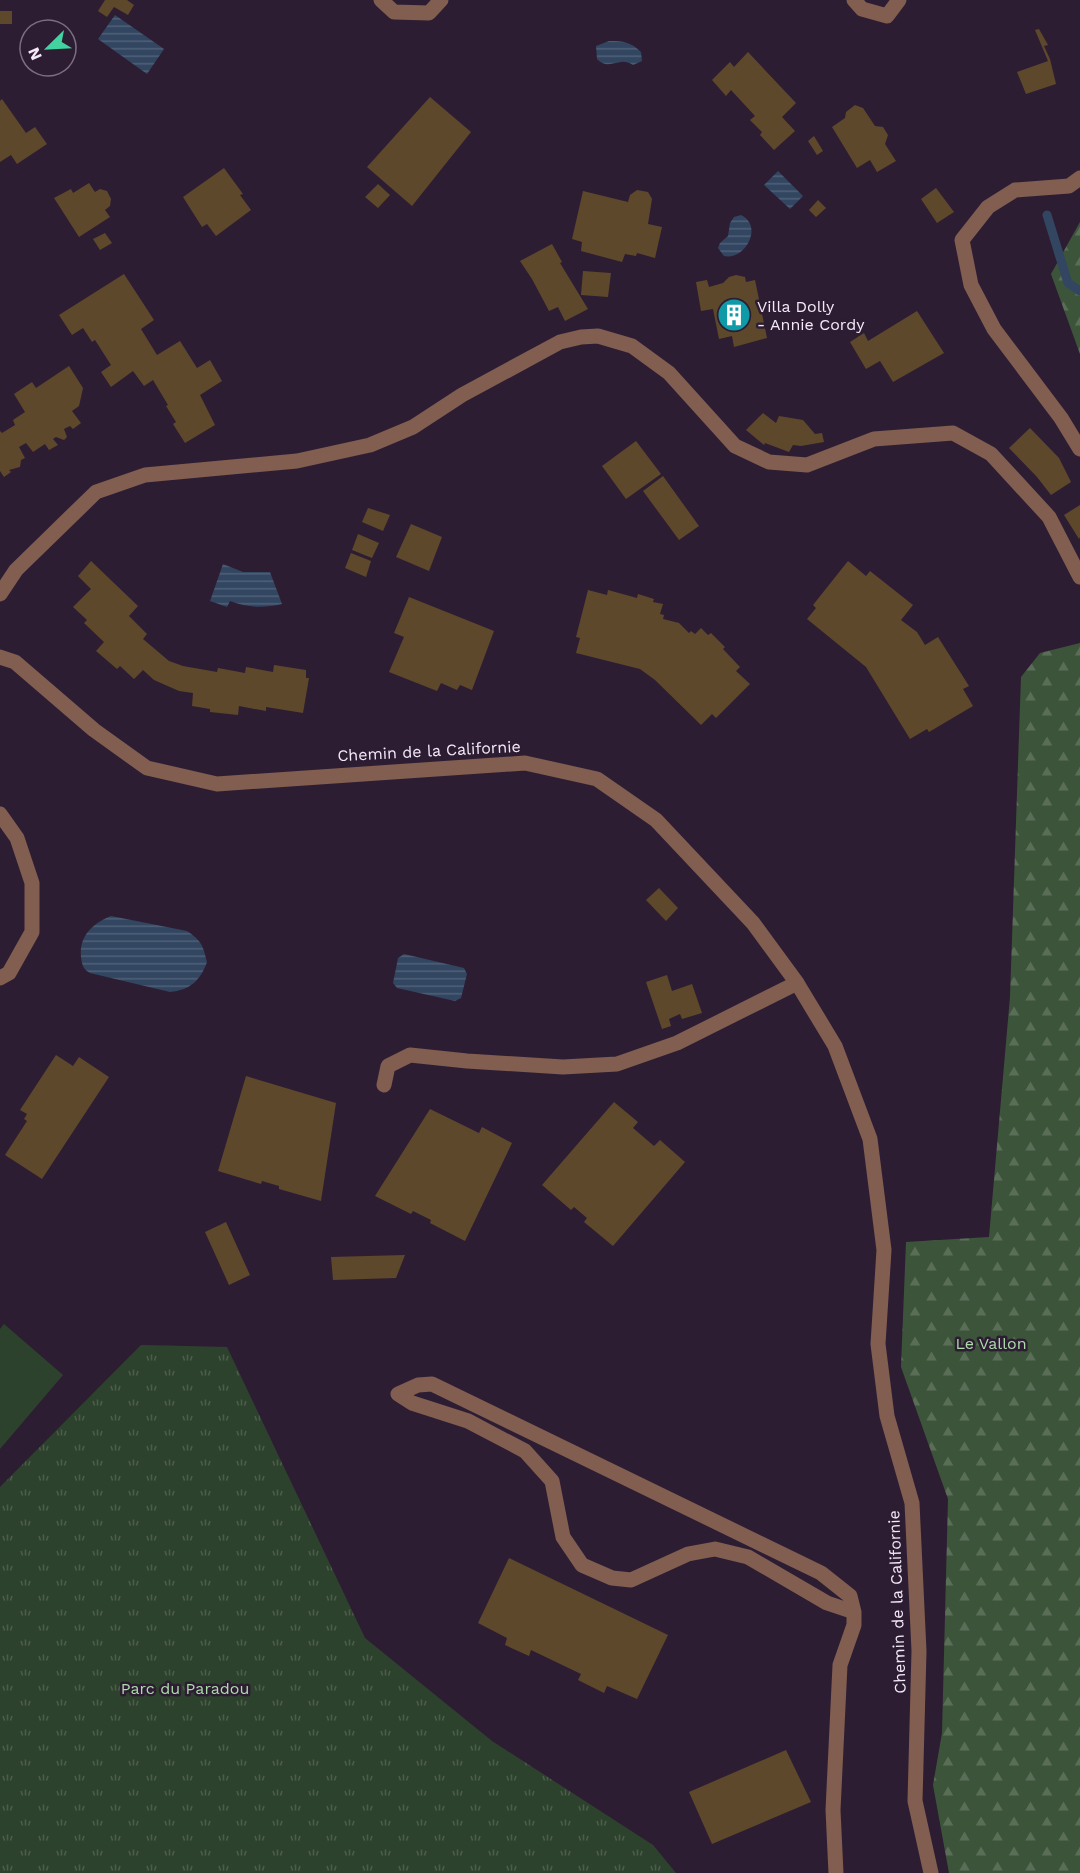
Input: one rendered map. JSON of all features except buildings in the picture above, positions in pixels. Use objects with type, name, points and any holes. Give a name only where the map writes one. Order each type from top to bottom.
[{"type":"street","points":[[381,0],[394,12],[429,14],[441,0]]},
{"type":"street","points":[[854,0],[862,9],[887,16],[898,0]]},
{"type":"street","points":[[1075,182],[1014,190],[988,207],[962,240],[971,285],[994,329],[1061,418],[1080,449]]},
{"type":"street","points":[[0,594],[16,570],[96,492],[145,475],[297,461],[370,446],[413,427],[462,395],[560,342],[598,336],[632,346],[669,373],[735,446],[769,462],[807,465],[874,438],[952,433],[990,454],[1049,517],[1080,577]]},
{"type":"street","name":"Chemin de la Californie","points":[[0,657],[15,662],[94,730],[147,768],[216,784],[525,762],[597,779],[657,820],[753,923],[797,983],[835,1046],[870,1139],[884,1250],[878,1344],[887,1416],[912,1503],[919,1651],[915,1801],[931,1873]]},
{"type":"street","points":[[0,814],[17,838],[32,883],[32,932],[9,973],[0,978]]},
{"type":"street","points":[[384,1085],[388,1066],[410,1054],[467,1061],[564,1067],[617,1064],[677,1043],[797,983]]},
{"type":"street","points":[[836,1873],[833,1810],[840,1665],[854,1625],[854,1612],[850,1596],[821,1574],[432,1384],[418,1385],[398,1394],[412,1403],[468,1421],[525,1451],[552,1481],[563,1537],[582,1565],[612,1578],[632,1580],[688,1554],[715,1549],[748,1557],[827,1603],[854,1612]]},
{"type":"green space","points":[[1080,222],[1080,354],[1051,274]]},
{"type":"green space","name":"Le Vallon","points":[[1080,643],[1080,1873],[949,1873],[933,1785],[942,1733],[948,1499],[901,1367],[906,1242],[989,1237],[1010,997],[1021,677],[1040,653]]},
{"type":"green space","points":[[4,1324],[63,1375],[0,1449],[0,1329]]},
{"type":"green space","name":"Parc du Paradou","points":[[141,1345],[227,1347],[365,1638],[492,1741],[653,1845],[676,1873],[0,1873],[0,1487]]},
{"type":"water","points":[[115,15],[164,49],[147,74],[98,39]]},
{"type":"water","points":[[609,41],[634,46],[641,52],[642,61],[633,65],[628,62],[601,63],[597,59],[596,46]]},
{"type":"water","points":[[778,171],[803,196],[790,209],[764,185]]},
{"type":"water","points":[[741,215],[748,220],[751,227],[749,242],[739,253],[724,256],[718,248],[720,243],[728,236],[730,223],[734,217]]},
{"type":"water","points":[[223,564],[243,572],[270,572],[282,604],[256,607],[230,601],[227,607],[210,601]]},
{"type":"water","points":[[111,916],[187,931],[199,941],[204,952],[207,962],[201,974],[189,987],[170,992],[90,973],[83,966],[82,943],[88,931],[98,922]]},
{"type":"water","points":[[404,954],[464,968],[467,974],[461,998],[455,1001],[397,988],[393,983],[398,958]]},
{"type":"waterway","points":[[1047,215],[1068,283],[1080,291]]},
{"type":"place","name":"Villa Dolly - Annie Cordy","points":[[734,315]]}]
